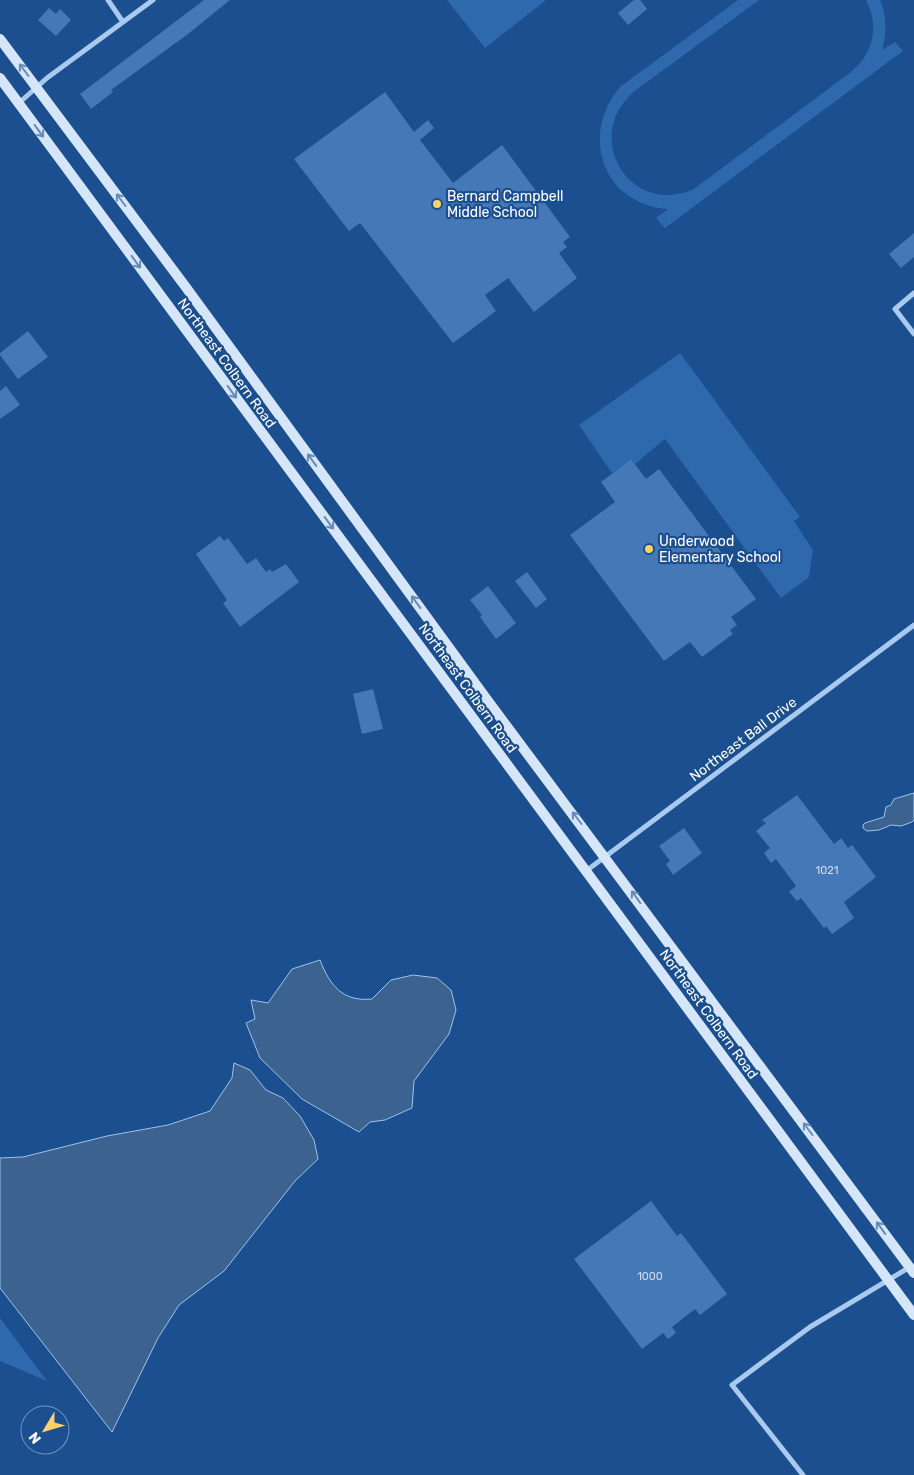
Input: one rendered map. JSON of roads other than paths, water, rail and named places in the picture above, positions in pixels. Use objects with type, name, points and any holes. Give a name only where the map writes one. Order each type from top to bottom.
[{"type":"main road","name":"Northeast Colbern Road","points":[[0,39],[185,286],[488,701],[912,1270]]},
{"type":"main road","name":"Northeast Colbern Road","points":[[0,78],[914,1315]]},
{"type":"street","points":[[108,0],[123,22]]},
{"type":"street","points":[[19,103],[47,78],[154,0]]},
{"type":"street","points":[[914,293],[895,309],[914,334]]},
{"type":"street","name":"Northeast Ball Drive","points":[[586,871],[914,625]]},
{"type":"street","points":[[803,1475],[732,1385],[810,1327],[888,1280],[912,1270]]},
{"type":"place","name":"Bernard Campbell Middle School","points":[[437,204]]},
{"type":"place","name":"Underwood Elementary School","points":[[649,549]]}]
